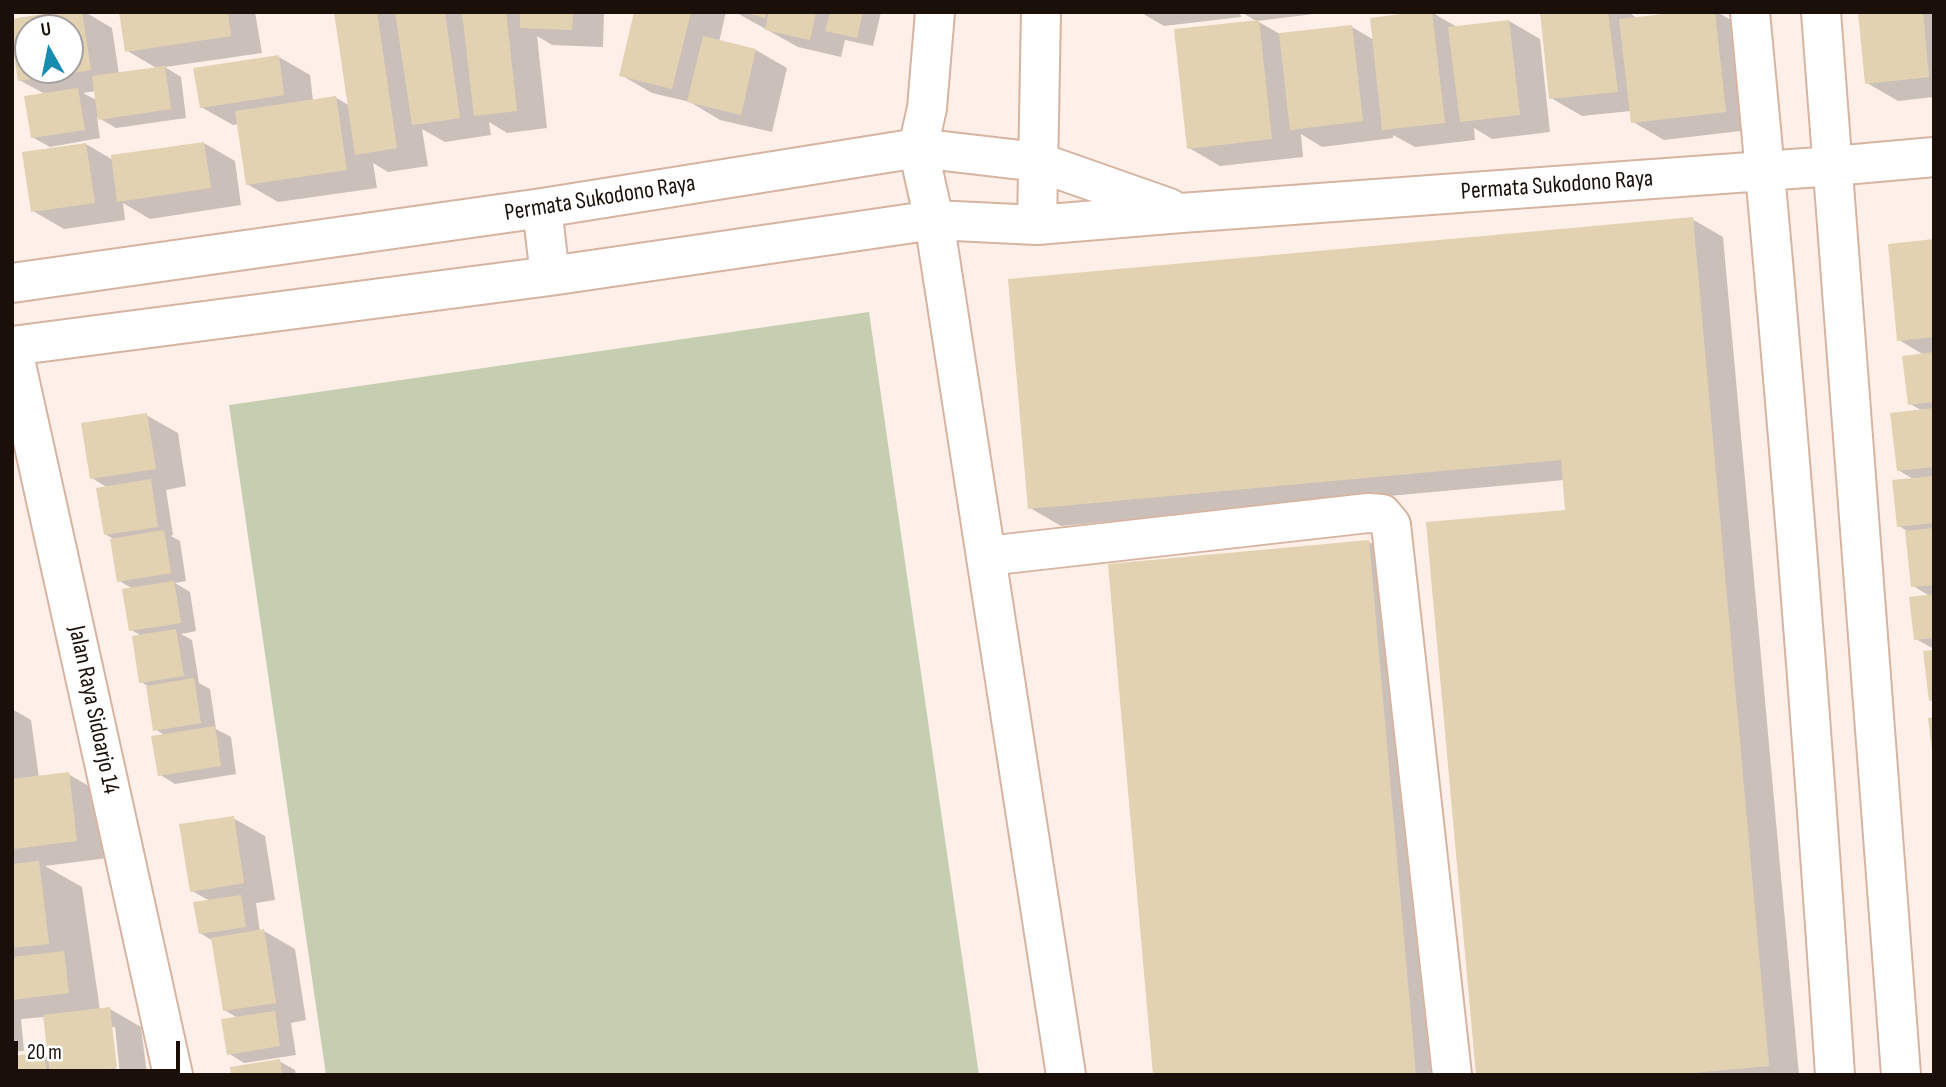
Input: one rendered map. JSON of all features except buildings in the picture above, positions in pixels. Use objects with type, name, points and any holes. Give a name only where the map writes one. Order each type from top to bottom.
[{"type":"street","points":[[935,12],[927,108],[918,148],[934,220],[988,556],[1066,1075]]},
{"type":"street","points":[[1037,225],[1041,12]]},
{"type":"street","points":[[1750,12],[1819,832],[1835,1075]]},
{"type":"street","points":[[1821,12],[1901,1075]]},
{"type":"street","name":"Permata Sukodono Raya","points":[[12,283],[542,208],[918,148],[1038,162],[1181,213]]},
{"type":"street","name":"Permata Sukodono Raya","points":[[12,346],[550,276],[934,220],[1037,225],[1934,157]]},
{"type":"street","points":[[542,208],[550,276]]},
{"type":"street","name":"Jalan Raya Sidoarjo 14","points":[[12,346],[21,424],[173,1075]]},
{"type":"street","points":[[988,556],[1368,513],[1382,514],[1391,525],[1452,1075]]},
{"type":"green space","points":[[869,312],[979,1075],[326,1075],[229,405]]}]
